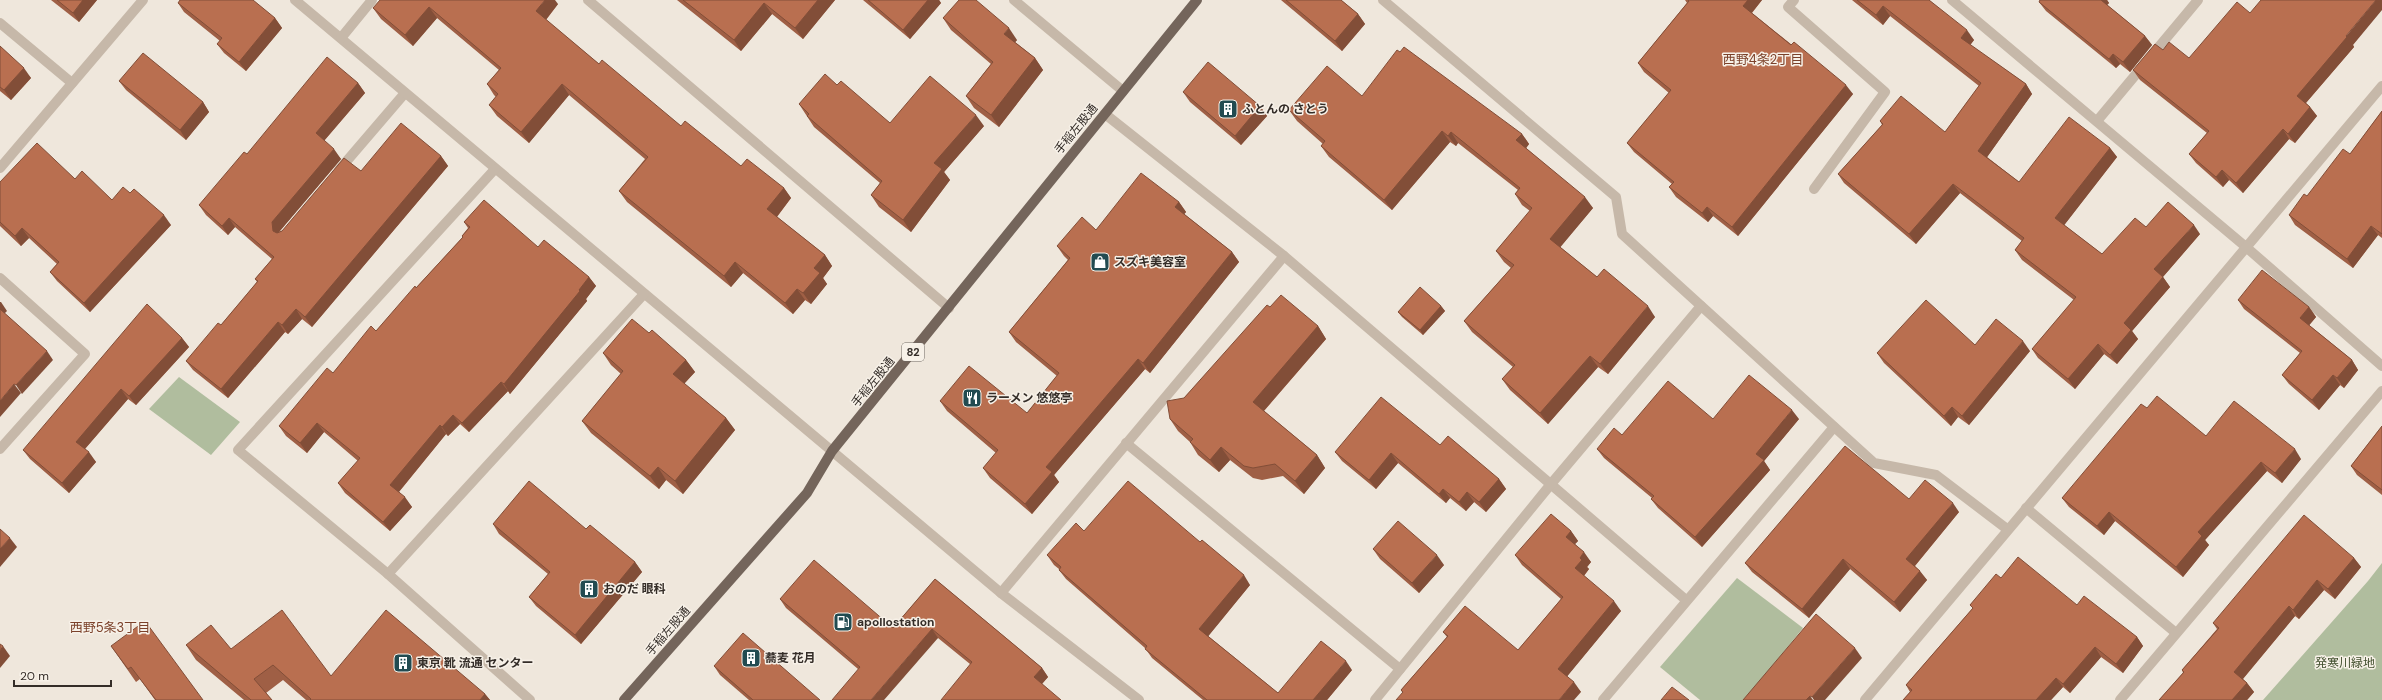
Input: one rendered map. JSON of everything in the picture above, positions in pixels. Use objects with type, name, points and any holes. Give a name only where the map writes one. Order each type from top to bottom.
[{"type":"main road","name":"手稲左股通","points":[[629,698],[807,492],[832,451],[1197,0]]},
{"type":"street","points":[[0,168],[143,0]]},
{"type":"street","points":[[295,0],[1001,593],[1139,700]]},
{"type":"street","points":[[341,38],[372,0]]},
{"type":"street","points":[[588,0],[949,308]]},
{"type":"street","points":[[1014,0],[1123,91]]},
{"type":"street","points":[[1383,0],[1616,197],[1622,234],[1874,463],[1936,475],[2007,529]]},
{"type":"street","points":[[1794,0],[1788,7],[1885,92],[1814,189]]},
{"type":"street","points":[[1952,0],[2246,247],[2382,366]]},
{"type":"street","points":[[2097,121],[2198,0]]},
{"type":"street","points":[[0,23],[72,83]]},
{"type":"street","points":[[1866,700],[2007,529],[2382,86]]},
{"type":"street","points":[[334,176],[405,93]]},
{"type":"street","points":[[1105,114],[1284,256],[1686,600]]},
{"type":"street","points":[[495,169],[238,450],[388,574],[530,700]]},
{"type":"street","points":[[1001,593],[1284,256]]},
{"type":"street","points":[[0,278],[85,354],[0,449]]},
{"type":"street","points":[[388,574],[644,294]]},
{"type":"street","points":[[1375,700],[1550,484],[1701,306]]},
{"type":"street","points":[[2120,700],[2382,391]]},
{"type":"street","points":[[1603,700],[1686,600],[1834,427]]},
{"type":"street","points":[[1126,443],[1400,669]]},
{"type":"street","points":[[2026,508],[2176,633]]},
{"type":"green space","points":[[179,377],[240,422],[211,455],[149,409]]},
{"type":"green space","name":"発寒川緑地","points":[[2382,563],[2382,700],[2263,700],[2368,581]]},
{"type":"green space","points":[[1737,578],[1803,628],[1745,700],[1700,700],[1660,667]]},
{"type":"building","points":[[57,0],[83,0],[73,13]]},
{"type":"building","points":[[180,0],[253,0],[275,18],[239,62],[217,44],[222,38],[178,3]]},
{"type":"building","points":[[380,0],[545,0],[536,11],[599,64],[602,60],[681,126],[685,121],[741,166],[747,159],[784,188],[767,209],[825,255],[814,268],[820,273],[803,293],[797,289],[785,303],[735,262],[724,276],[619,191],[648,157],[562,84],[521,132],[489,105],[498,94],[487,84],[501,68],[429,7],[405,35],[373,8]]},
{"type":"building","points":[[683,0],[818,0],[795,28],[764,3],[734,40]]},
{"type":"building","points":[[868,0],[928,0],[903,30]]},
{"type":"building","points":[[959,0],[976,0],[1009,28],[1004,34],[1035,58],[991,115],[966,96],[993,62],[943,18]]},
{"type":"building","points":[[1286,0],[1341,0],[1358,14],[1335,41]]},
{"type":"building","points":[[1688,0],[1748,0],[1743,6],[1791,45],[1794,42],[1846,85],[1732,227],[1707,207],[1702,213],[1669,187],[1674,182],[1627,143],[1671,90],[1638,63],[1689,1]]},
{"type":"building","points":[[1857,0],[1929,0],[1967,30],[1961,38],[2026,84],[1978,151],[2019,182],[2069,117],[2110,148],[2055,218],[2102,254],[2135,218],[2146,227],[2168,202],[2194,225],[2154,269],[2163,277],[2124,323],[2131,330],[2110,355],[2098,344],[2068,379],[2032,349],[2076,297],[2015,250],[2024,238],[1953,184],[1909,234],[1838,174],[1883,124],[1880,121],[1901,96],[1945,132],[1981,83],[1883,6],[1876,15]]},
{"type":"building","points":[[2040,0],[2101,0],[2145,36],[2123,62],[2113,54],[2109,59],[2039,2]]},
{"type":"building","points":[[2261,0],[2376,0],[2297,96],[2310,107],[2288,134],[2283,129],[2236,183],[2222,170],[2216,177],[2189,154],[2209,131],[2133,70],[2155,44],[2163,50],[2169,42],[2189,58],[2237,2],[2250,13]]},
{"type":"building","points":[[0,46],[24,68],[4,90],[0,87]]},
{"type":"building","points":[[1404,47],[1522,134],[1516,140],[1585,197],[1550,239],[1597,277],[1604,269],[1648,306],[1600,364],[1590,356],[1540,413],[1502,379],[1515,365],[1464,321],[1514,265],[1496,251],[1532,208],[1515,194],[1520,188],[1451,132],[1448,136],[1442,131],[1384,200],[1321,146],[1325,141],[1289,110],[1327,66],[1362,96],[1397,50],[1400,52]]},
{"type":"building","points":[[143,53],[203,102],[180,130],[119,81]]},
{"type":"building","points":[[327,57],[358,83],[316,133],[334,149],[272,222],[273,231],[277,233],[282,231],[344,158],[361,171],[401,123],[441,156],[305,317],[296,309],[282,325],[278,322],[221,389],[186,361],[218,323],[221,325],[258,281],[255,279],[274,257],[229,218],[222,226],[199,205],[244,152],[247,154]]},
{"type":"building","name":"ふとんの さとう","points":[[1208,62],[1260,106],[1235,136],[1183,92]]},
{"type":"building","points":[[825,74],[837,85],[841,81],[890,123],[930,76],[976,115],[934,163],[942,169],[903,220],[871,195],[882,181],[807,116],[809,114],[799,104]]},
{"type":"building","points":[[2382,111],[2382,234],[2371,226],[2347,259],[2289,215],[2304,194],[2307,196],[2343,149],[2350,154]]},
{"type":"building","points":[[37,143],[75,179],[82,171],[112,200],[123,187],[130,193],[134,189],[164,215],[84,303],[50,272],[59,262],[22,228],[15,236],[0,222],[0,182]]},
{"type":"building","points":[[1141,173],[1179,202],[1175,207],[1232,252],[1143,363],[1138,359],[1046,467],[1052,472],[1025,504],[983,468],[998,450],[940,401],[969,366],[1027,413],[1059,373],[1009,332],[1070,258],[1057,246],[1082,217],[1096,230]]},
{"type":"building","points":[[484,200],[538,247],[544,240],[589,277],[579,290],[580,291],[504,384],[501,382],[462,423],[453,415],[442,427],[440,425],[390,485],[405,497],[383,522],[338,483],[360,458],[317,423],[300,443],[279,426],[327,368],[333,373],[371,326],[376,331],[415,286],[416,288],[463,237],[462,236],[470,227],[464,222]]},
{"type":"building","points":[[2262,270],[2309,307],[2300,318],[2352,360],[2337,378],[2333,375],[2312,400],[2282,375],[2302,351],[2238,300]]},
{"type":"building","points":[[1420,287],[1441,306],[1420,330],[1398,312]]},
{"type":"building","points":[[1281,295],[1318,326],[1253,402],[1317,455],[1295,481],[1275,464],[1253,468],[1244,466],[1221,447],[1210,460],[1190,442],[1193,439],[1170,419],[1167,401],[1184,398],[1267,305],[1270,307]]},
{"type":"building","points":[[1926,300],[1975,345],[1996,319],[2023,341],[1962,416],[1952,407],[1944,416],[1877,353]]},
{"type":"building","points":[[147,304],[182,338],[129,396],[121,389],[76,442],[89,452],[62,483],[23,450]]},
{"type":"building","points":[[0,309],[47,351],[16,385],[14,384],[0,401]]},
{"type":"building","points":[[632,319],[649,333],[652,330],[686,360],[673,374],[726,418],[675,481],[658,467],[650,476],[582,421],[623,371],[603,353]]},
{"type":"building","points":[[1749,375],[1792,410],[1756,454],[1764,460],[1695,537],[1651,499],[1654,496],[1597,449],[1614,428],[1622,435],[1668,381],[1713,419]]},
{"type":"building","points":[[2157,396],[2206,436],[2234,401],[2295,449],[2275,473],[2261,462],[2198,532],[2202,536],[2176,567],[2109,512],[2097,526],[2062,498],[2141,404],[2147,408]]},
{"type":"building","points":[[1381,397],[1440,445],[1448,436],[1499,479],[1479,502],[1467,492],[1459,502],[1443,489],[1439,494],[1391,453],[1369,480],[1335,452]]},
{"type":"building","points":[[2382,426],[2382,490],[2351,466]]},
{"type":"building","points":[[1845,446],[1909,499],[1925,480],[1953,503],[1906,559],[1920,571],[1894,602],[1843,559],[1802,609],[1745,563]]},
{"type":"building","points":[[529,481],[586,529],[590,525],[635,562],[575,635],[529,597],[550,572],[493,524]]},
{"type":"building","points":[[1128,481],[1200,542],[1202,540],[1244,575],[1199,629],[1278,693],[1321,641],[1346,661],[1313,700],[1207,700],[1145,649],[1147,646],[1059,570],[1061,567],[1047,555],[1076,523],[1084,531]]},
{"type":"building","points":[[1551,514],[1571,531],[1566,537],[1584,552],[1580,558],[1582,560],[1575,568],[1614,601],[1558,669],[1574,682],[1559,700],[1396,700],[1403,692],[1401,690],[1448,636],[1443,632],[1465,606],[1518,650],[1563,597],[1515,555]]},
{"type":"building","points":[[2304,515],[2354,558],[2328,589],[2317,580],[2293,610],[2289,606],[2234,672],[2247,683],[2232,700],[2159,700],[2184,672],[2182,670],[2219,628],[2213,623]]},
{"type":"building","points":[[1398,521],[1437,555],[1412,583],[1373,549]]},
{"type":"building","points":[[0,529],[10,538],[0,549]]},
{"type":"building","points":[[2018,557],[2077,605],[2084,596],[2137,637],[2116,664],[2095,647],[2063,684],[2056,678],[2036,700],[1903,700],[1912,690],[1906,685],[1973,608],[1970,605],[1996,574],[2001,578]]},
{"type":"building","points":[[814,560],[893,628],[935,579],[1042,668],[1034,677],[1061,700],[941,700],[972,662],[932,629],[871,700],[832,700],[860,667],[780,599]]},
{"type":"building","points":[[282,610],[331,676],[386,610],[485,694],[480,700],[310,700],[311,699],[273,665],[254,679],[272,700],[251,700],[186,645],[211,625],[231,649]]},
{"type":"building","points":[[1816,614],[1855,648],[1812,697],[1810,696],[1806,700],[1743,700]]},
{"type":"building","points":[[145,621],[203,700],[156,700],[131,667],[128,669],[111,646]]},
{"type":"building","name":"蕎麦 花月","points":[[743,633],[820,700],[753,700],[714,666]]},
{"type":"building","points":[[0,644],[3,646],[0,651]]},
{"type":"building","points":[[1672,687],[1689,700],[1661,700]]},
{"type":"place","name":"ふとんの さとう","points":[[1228,109]]},
{"type":"place","name":"スズキ美容室","points":[[1100,262]]},
{"type":"place","name":"ラーメン 悠悠亭","points":[[972,398]]},
{"type":"place","name":"おのだ 眼科","points":[[589,589]]},
{"type":"place","name":"apollostation","points":[[843,622]]},
{"type":"place","name":"蕎麦 花月","points":[[751,658]]},
{"type":"place","name":"東京 靴 流通 センター","points":[[403,663]]},
{"type":"district","name":"西野4条2丁目","points":[[1763,59]]},
{"type":"district","name":"西野5条3丁目","points":[[110,627]]}]
